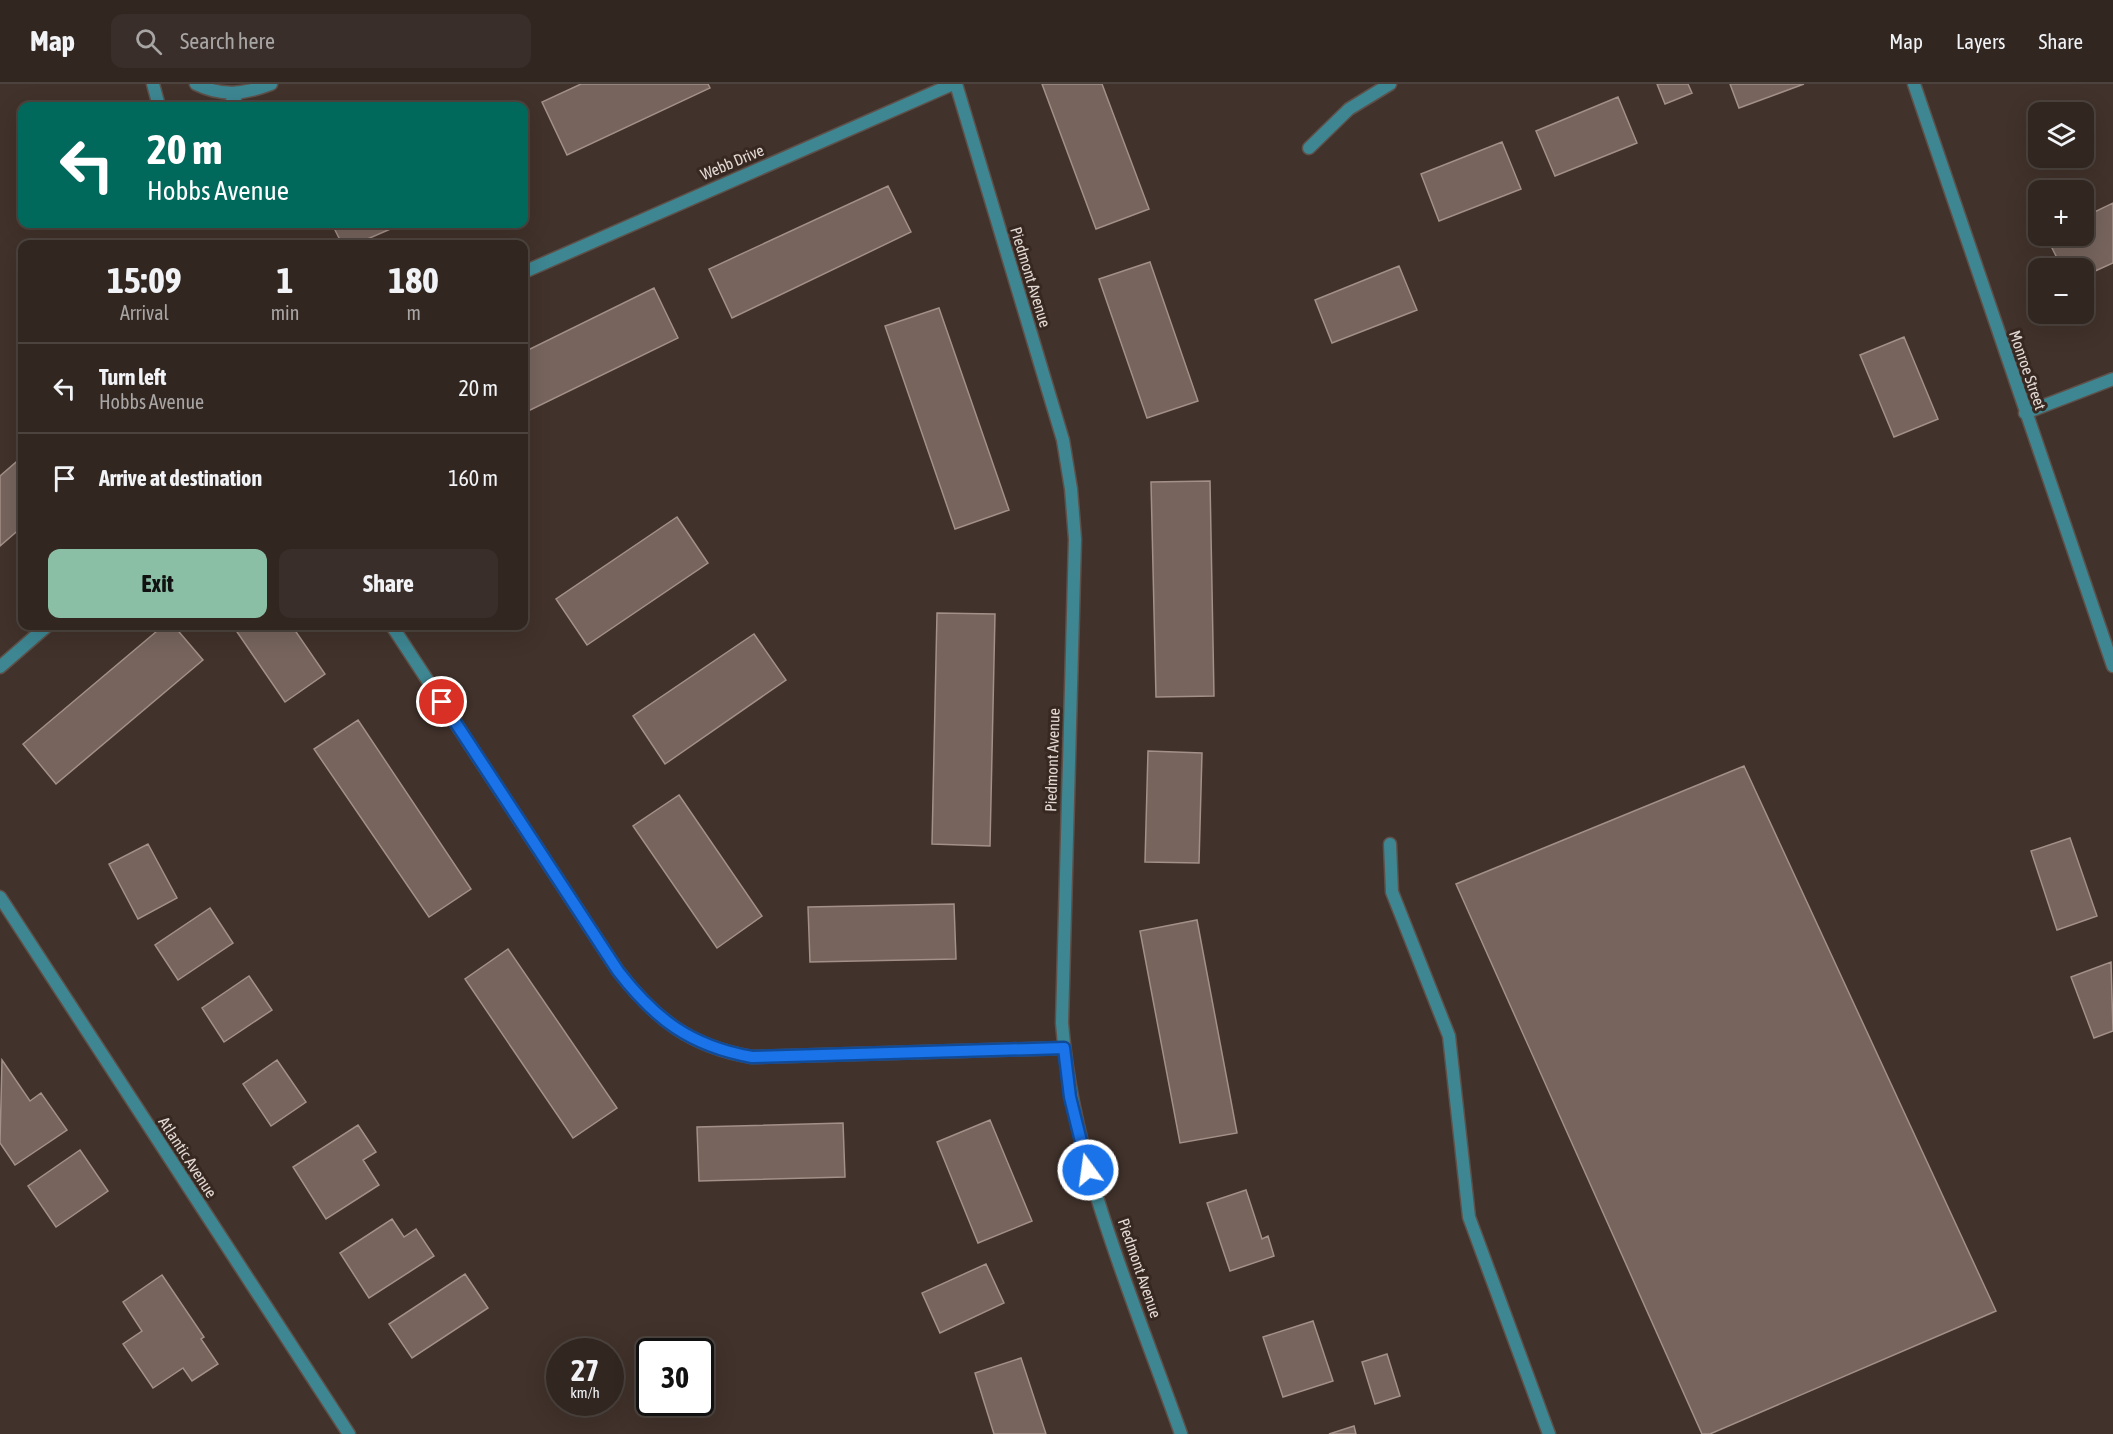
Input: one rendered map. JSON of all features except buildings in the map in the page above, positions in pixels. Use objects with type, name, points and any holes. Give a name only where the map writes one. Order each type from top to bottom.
[{"type":"street","points":[[153,84],[158,102]]},
{"type":"street","points":[[196,84],[220,93],[238,93],[271,84]]},
{"type":"street","name":"Webb Drive","points":[[528,270],[955,84]]},
{"type":"street","name":"Piedmont Avenue","points":[[955,84],[1063,440],[1071,489],[1075,539],[1062,1023],[1070,1097],[1088,1170],[1181,1434]]},
{"type":"street","points":[[1309,148],[1349,109],[1390,84]]},
{"type":"street","name":"Monroe Street","points":[[1914,84],[2113,666]]},
{"type":"street","points":[[232,102],[238,93]]},
{"type":"street","points":[[2025,412],[2113,379]]},
{"type":"street","points":[[0,667],[42,630]]},
{"type":"street","points":[[395,630],[618,971],[642,1003],[681,1033],[727,1053],[752,1057],[1064,1048]]},
{"type":"street","points":[[1390,844],[1392,892],[1449,1036],[1469,1217],[1549,1434]]},
{"type":"street","name":"Atlantic Avenue","points":[[0,897],[350,1434]]},
{"type":"route","points":[[442,702],[618,971],[642,1003],[681,1033],[727,1053],[752,1057],[1064,1048],[1070,1097],[1088,1170]]}]
